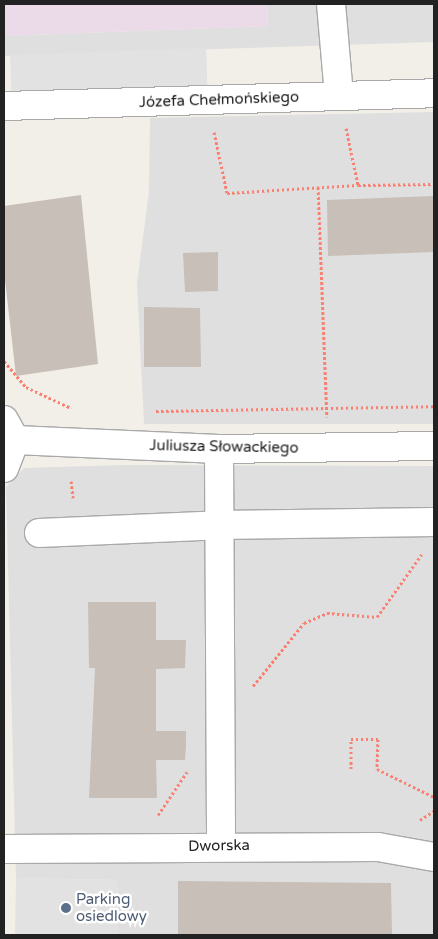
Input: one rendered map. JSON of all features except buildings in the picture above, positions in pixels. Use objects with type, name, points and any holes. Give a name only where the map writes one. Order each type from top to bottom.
[{"type":"street","points":[[331,4],[339,96]]},
{"type":"street","name":"Józefa Chełmońskiego","points":[[4,106],[208,102],[434,93]]},
{"type":"street","points":[[4,468],[9,430]]},
{"type":"street","name":"Juliusza Słowackiego","points":[[9,430],[219,449],[434,446]]},
{"type":"street","points":[[219,449],[221,846]]},
{"type":"street","points":[[40,533],[219,524],[431,534]]},
{"type":"street","name":"Dworska","points":[[4,849],[378,846],[434,857]]},
{"type":"path","points":[[339,96],[358,185]]},
{"type":"path","points":[[208,102],[227,193],[358,185],[434,184]]},
{"type":"path","points":[[318,187],[328,422]]},
{"type":"path","points":[[4,361],[26,387],[77,410]]},
{"type":"path","points":[[152,411],[327,406],[434,406]]},
{"type":"path","points":[[249,691],[304,623],[327,613],[377,617],[431,534]]},
{"type":"path","points":[[138,847],[219,729]]},
{"type":"path","points":[[351,769],[351,739],[378,739],[377,769],[434,797]]},
{"type":"shaded area","points":[[4,4],[267,4],[268,26],[4,36]]},
{"type":"shaded area","points":[[267,4],[434,4],[434,42],[4,56],[4,36],[268,26]]},
{"type":"shaded area","points":[[206,48],[208,102],[12,106],[10,55]]},
{"type":"shaded area","points":[[434,112],[434,424],[144,424],[137,284],[149,191],[150,118]]},
{"type":"shaded area","points":[[124,465],[434,466],[434,935],[117,935],[118,880],[16,878],[6,487],[24,468]]},
{"type":"shaded area","name":"Parking osiedlowy","points":[[16,878],[118,880],[117,935],[15,935]]},
{"type":"place","name":"Parking osiedlowy","points":[[66,908]]}]
